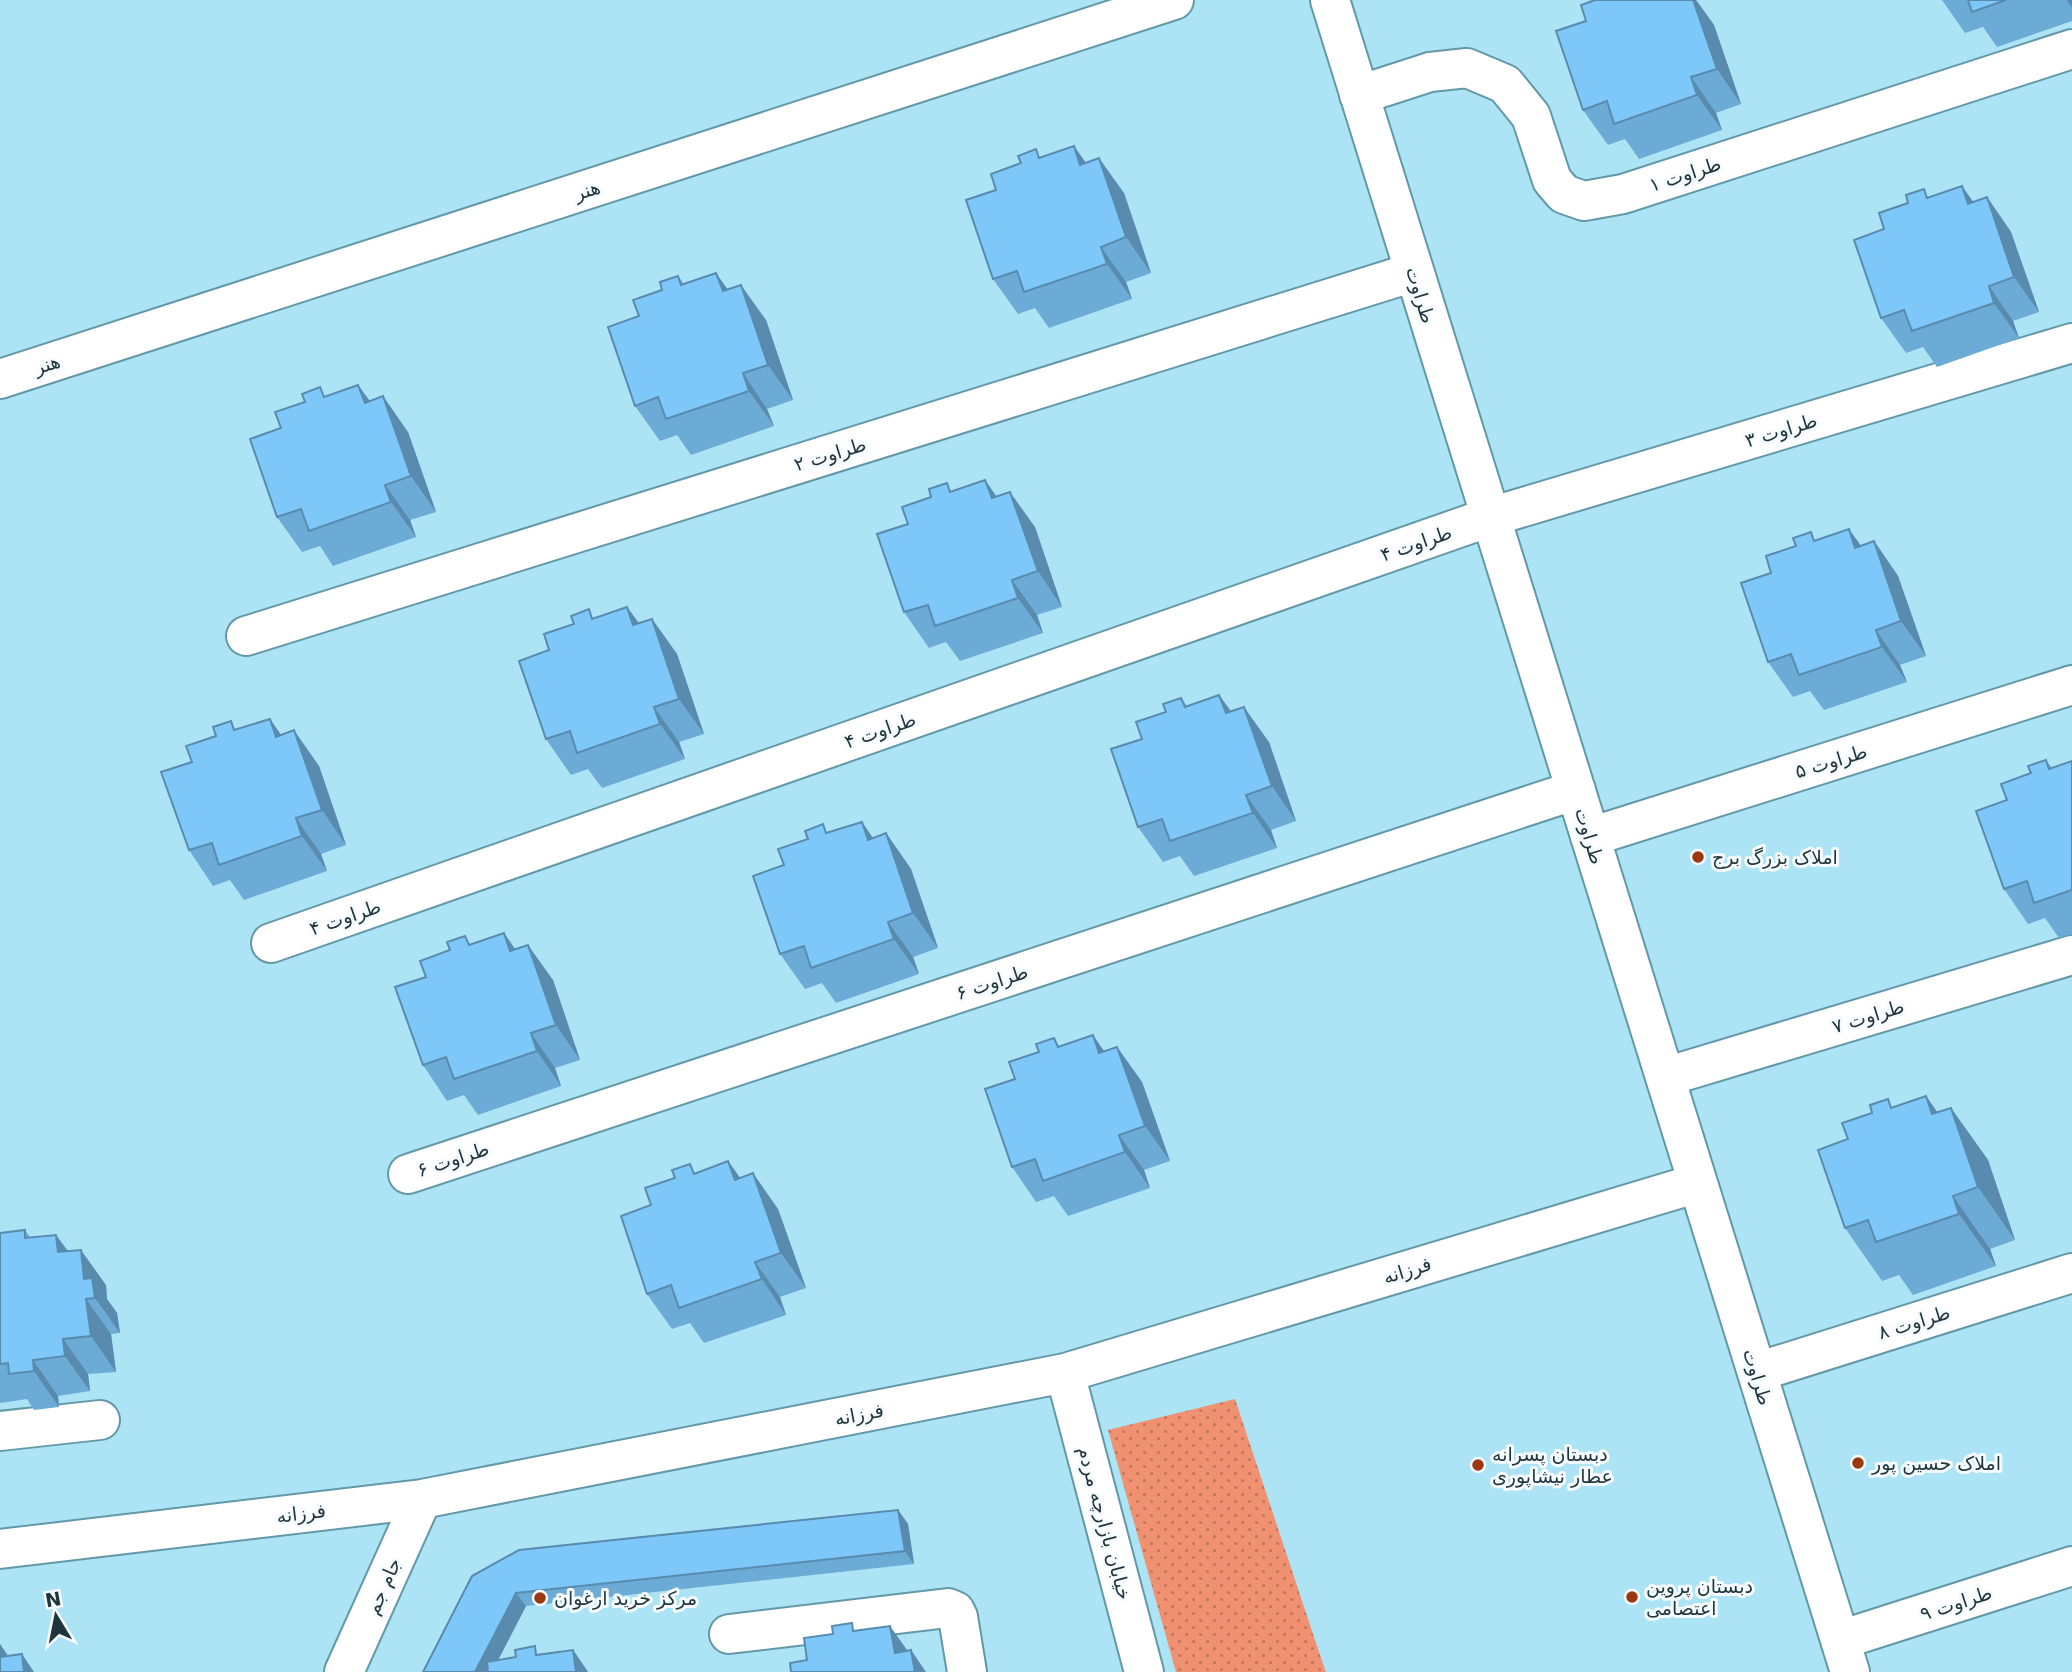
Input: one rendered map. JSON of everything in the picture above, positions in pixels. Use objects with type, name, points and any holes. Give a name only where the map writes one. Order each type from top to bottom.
[{"type":"street","name":"هنر","points":[[0,379],[1174,0]]},
{"type":"street","name":"طراوت","points":[[1330,0],[1845,1656]]},
{"type":"street","name":"طراوت ۱","points":[[1359,95],[1430,72],[1466,68],[1504,84],[1531,116],[1552,180],[1564,194],[1584,201],[1623,194],[2072,49]]},
{"type":"street","name":"طراوت ۲","points":[[246,636],[1414,272]]},
{"type":"street","name":"طراوت ۳","points":[[1490,517],[2072,343]]},
{"type":"street","name":"طراوت ۴","points":[[271,943],[1490,517]]},
{"type":"street","name":"طراوت ۵","points":[[1590,836],[2072,685]]},
{"type":"street","name":"طراوت ۶","points":[[408,1174],[1576,790]]},
{"type":"street","name":"طراوت ۷","points":[[1665,1077],[2072,955]]},
{"type":"street","name":"فرزانه","points":[[0,1549],[422,1499],[1065,1373],[1698,1183]]},
{"type":"street","name":"طراوت ۸","points":[[1757,1372],[2072,1273]]},
{"type":"street","name":"خیابان بازارچه مردم","points":[[1065,1373],[1144,1672]]},
{"type":"street","points":[[0,1431],[100,1420]]},
{"type":"street","name":"جام جم","points":[[344,1672],[422,1499]]},
{"type":"street","name":"طراوت ۹","points":[[1845,1656],[2072,1566]]},
{"type":"street","points":[[729,1634],[948,1608],[955,1611],[958,1617],[967,1672]]},
{"type":"shaded area","points":[[1235,1399],[1326,1672],[1176,1672],[1108,1430]]},
{"type":"building","points":[[1595,0],[1693,0],[1717,69],[1691,77],[1697,95],[1614,124],[1607,101],[1583,110],[1556,31],[1586,21],[1581,5]]},
{"type":"building","points":[[1968,0],[2006,0],[1972,12]]},
{"type":"building","points":[[1074,146],[1080,165],[1099,158],[1126,237],[1101,247],[1107,264],[1024,292],[1017,271],[993,279],[966,200],[996,190],[991,174],[1021,163],[1018,156],[1036,149],[1039,158]]},
{"type":"building","points":[[1962,186],[1968,204],[1987,197],[2014,277],[1989,286],[1994,303],[1912,331],[1904,310],[1881,318],[1854,240],[1884,229],[1879,213],[1908,203],[1906,195],[1924,189],[1927,198]]},
{"type":"building","points":[[716,273],[723,291],[741,285],[768,365],[743,373],[749,391],[666,419],[658,397],[635,406],[608,327],[639,316],[633,300],[662,290],[660,282],[678,276],[681,285]]},
{"type":"building","points":[[358,385],[365,403],[383,396],[411,476],[385,485],[391,502],[309,531],[301,509],[277,517],[250,439],[281,428],[275,412],[305,402],[302,394],[320,387],[324,397]]},
{"type":"building","points":[[985,480],[992,498],[1010,492],[1038,571],[1012,580],[1018,598],[935,626],[928,605],[904,612],[877,534],[908,524],[902,507],[931,497],[929,489],[947,483],[950,492]]},
{"type":"building","points":[[1849,529],[1855,548],[1874,541],[1901,621],[1876,630],[1882,647],[1799,675],[1791,654],[1768,662],[1741,583],[1771,573],[1766,556],[1796,546],[1793,538],[1811,532],[1814,541]]},
{"type":"building","points":[[627,607],[633,625],[652,619],[679,699],[654,707],[660,724],[577,753],[570,731],[546,739],[519,661],[549,650],[544,634],[574,624],[571,616],[589,609],[592,619]]},
{"type":"building","points":[[1219,695],[1226,713],[1244,707],[1272,786],[1246,795],[1253,813],[1170,841],[1162,819],[1138,827],[1111,749],[1142,739],[1136,722],[1166,712],[1163,704],[1181,698],[1185,707]]},
{"type":"building","points":[[270,719],[276,737],[294,730],[322,810],[296,818],[302,836],[219,865],[212,843],[189,850],[161,772],[192,762],[186,746],[216,736],[213,727],[231,721],[234,730]]},
{"type":"building","points":[[2046,760],[2049,769],[2072,761],[2072,890],[2034,903],[2027,881],[2004,889],[1976,811],[2007,800],[2001,784],[2031,773],[2028,766]]},
{"type":"building","points":[[862,822],[868,840],[886,833],[913,913],[888,922],[894,939],[811,968],[804,946],[780,954],[753,876],[784,865],[778,849],[808,839],[805,831],[823,824],[826,833]]},
{"type":"building","points":[[504,933],[510,951],[528,945],[556,1025],[531,1033],[537,1051],[454,1079],[446,1057],[423,1065],[395,987],[426,977],[420,961],[450,950],[447,942],[465,936],[469,945]]},
{"type":"building","points":[[1093,1035],[1099,1053],[1117,1047],[1145,1126],[1119,1135],[1125,1152],[1043,1181],[1035,1159],[1012,1167],[985,1089],[1015,1079],[1009,1062],[1039,1052],[1036,1044],[1054,1038],[1058,1047]]},
{"type":"building","points":[[1926,1096],[1932,1114],[1951,1108],[1978,1187],[1953,1196],[1959,1214],[1876,1242],[1868,1220],[1845,1228],[1818,1150],[1848,1139],[1842,1123],[1872,1113],[1870,1105],[1888,1099],[1891,1108]]},
{"type":"building","points":[[728,1161],[735,1180],[753,1173],[781,1253],[755,1262],[762,1279],[679,1308],[671,1285],[647,1294],[621,1216],[651,1205],[645,1188],[675,1178],[672,1170],[690,1164],[694,1174]]},
{"type":"building","points":[[25,1230],[25,1238],[56,1235],[58,1252],[81,1250],[84,1279],[92,1278],[95,1298],[86,1299],[91,1336],[63,1339],[65,1356],[33,1360],[34,1371],[9,1374],[8,1363],[0,1364],[0,1233]]},
{"type":"building","name":"مرکز خرید ارغوان","points":[[898,1510],[905,1551],[516,1593],[475,1672],[423,1672],[472,1576],[519,1550]]},
{"type":"building","points":[[852,1623],[853,1631],[890,1626],[895,1653],[911,1650],[915,1672],[791,1672],[790,1663],[807,1660],[804,1638],[833,1634],[832,1626]]},
{"type":"building","points":[[535,1646],[536,1655],[573,1650],[576,1672],[488,1672],[487,1662],[516,1657],[515,1650]]},
{"type":"building","points":[[22,1654],[24,1672],[0,1672],[0,1657]]},
{"type":"place","name":"املاک بزرگ برج","points":[[1698,857]]},
{"type":"place","name":"املاک حسین پور","points":[[1858,1463]]},
{"type":"place","name":"دبستان پسرانه عطار نیشاپوری","points":[[1478,1465]]},
{"type":"place","name":"دبستان پروین اعتصامی","points":[[1632,1597]]},
{"type":"place","name":"مرکز خرید ارغوان","points":[[540,1598]]}]
